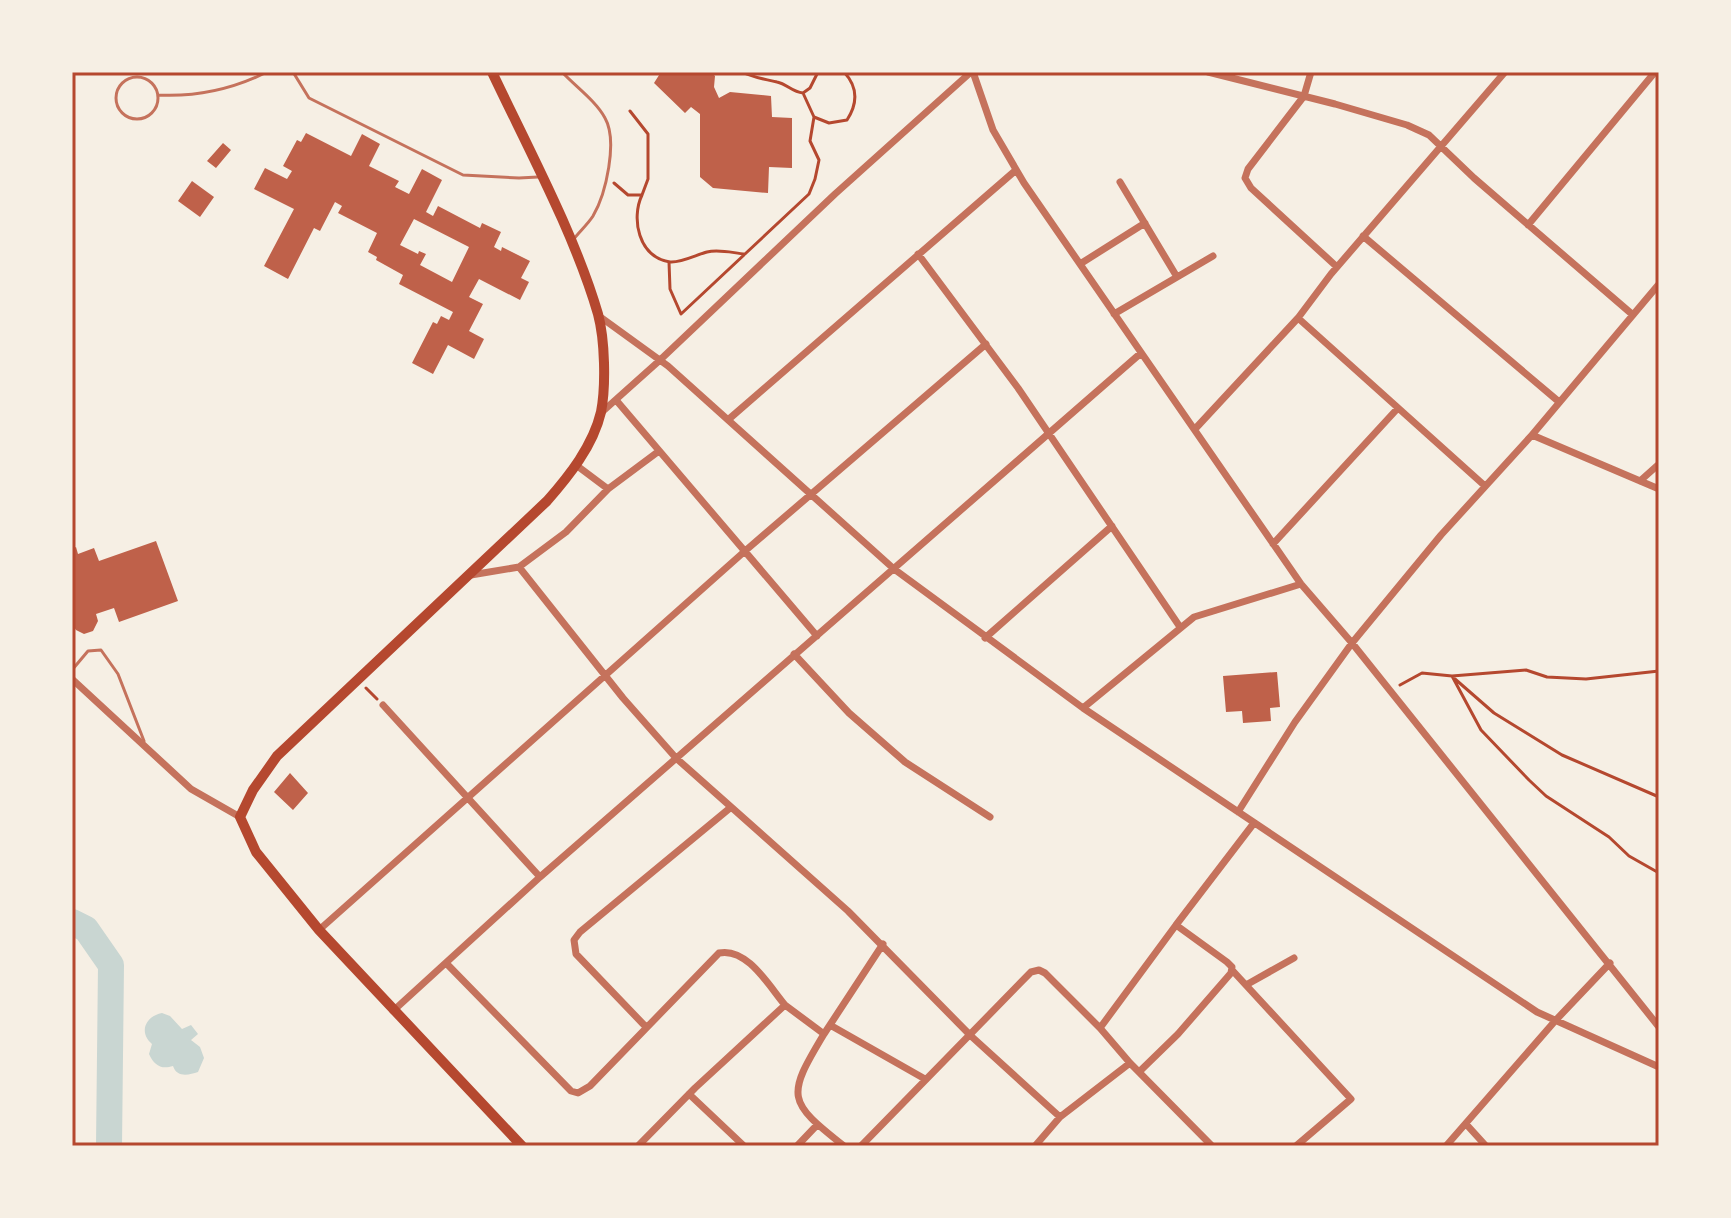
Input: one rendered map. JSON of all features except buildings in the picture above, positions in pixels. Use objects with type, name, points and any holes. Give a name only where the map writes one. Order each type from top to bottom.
[{"type":"main road","points":[[492,72],[571,242],[599,316],[603,348],[601,413],[576,465],[523,526],[277,756],[253,790],[240,817],[256,852],[319,930],[522,1146]]},
{"type":"street","points":[[601,413],[835,194],[972,72],[993,130],[1016,170],[1301,584],[1352,643],[1659,1027]]},
{"type":"street","points":[[1208,72],[1407,125],[1429,135],[1474,178],[1633,315]]},
{"type":"street","points":[[1311,72],[1304,96],[1248,169],[1245,178],[1251,188],[1337,267]]},
{"type":"street","points":[[1195,429],[1298,318],[1363,236],[1505,72]]},
{"type":"street","points":[[1528,225],[1655,72]]},
{"type":"street","points":[[729,419],[1016,170]]},
{"type":"street","points":[[1120,182],[1177,277]]},
{"type":"street","points":[[1080,264],[1145,223]]},
{"type":"street","points":[[1363,236],[1558,401]]},
{"type":"street","points":[[918,254],[986,344],[1180,627]]},
{"type":"street","points":[[1114,314],[1213,256]]},
{"type":"street","points":[[1238,812],[1295,722],[1352,643],[1659,284]]},
{"type":"street","points":[[599,316],[729,419],[894,569],[1083,708],[1537,1012],[1659,1067]]},
{"type":"street","points":[[1298,318],[1485,486]]},
{"type":"street","points":[[319,930],[745,551],[986,344]]},
{"type":"street","points":[[393,1011],[540,877],[1141,353]]},
{"type":"street","points":[[616,400],[817,636]]},
{"type":"street","points":[[1273,544],[1398,408]]},
{"type":"street","points":[[1532,435],[1659,489]]},
{"type":"street","points":[[471,575],[519,567],[566,532],[608,489],[659,451]]},
{"type":"street","points":[[1640,481],[1659,464]]},
{"type":"street","points":[[576,465],[608,489]]},
{"type":"street","points":[[985,638],[1112,526]]},
{"type":"street","points":[[519,567],[676,758],[883,944],[971,1036],[1060,1117]]},
{"type":"street","points":[[1083,708],[1194,617],[1301,584]]},
{"type":"street","points":[[794,654],[849,713],[905,762],[990,817]]},
{"type":"street","points":[[72,679],[191,789],[240,817]]},
{"type":"street","points":[[383,705],[540,877]]},
{"type":"street","points":[[646,1027],[576,954],[574,940],[730,808]]},
{"type":"street","points":[[1100,1028],[1254,823]]},
{"type":"street","points":[[1176,925],[1227,962],[1351,1099],[1296,1146]]},
{"type":"street","points":[[843,1146],[807,1117],[801,1107],[798,1080],[883,944]]},
{"type":"street","points":[[446,963],[571,1091],[578,1093],[590,1086],[710,961],[727,951],[744,958],[785,1005],[824,1034]]},
{"type":"street","points":[[1246,985],[1294,958]]},
{"type":"street","points":[[1446,1146],[1610,963]]},
{"type":"street","points":[[861,1146],[1025,977],[1039,970],[1100,1028],[1208,1145]]},
{"type":"street","points":[[1139,1072],[1178,1034],[1232,970]]},
{"type":"street","points":[[638,1146],[785,1005]]},
{"type":"street","points":[[830,1025],[925,1079]]},
{"type":"street","points":[[1035,1146],[1060,1117],[1130,1063]]},
{"type":"street","points":[[689,1094],[744,1146]]},
{"type":"street","points":[[1466,1124],[1486,1146]]},
{"type":"street","points":[[797,1146],[817,1125]]},
{"type":"lane","points":[[158,95],[193,94],[234,87],[267,72]]},
{"type":"lane","points":[[293,72],[309,98],[463,175],[541,176]]},
{"type":"lane","points":[[562,72],[605,116],[612,146],[593,215],[571,242]]},
{"type":"lane","points":[[137,77],[152,83],[158,95],[153,113],[138,119],[123,113],[116,98],[122,83],[137,77]]},
{"type":"lane","points":[[72,670],[88,651],[101,650],[118,674],[145,744]]},
{"type":"path","points":[[742,72],[781,82],[795,92],[803,93],[810,88],[818,72]]},
{"type":"path","points":[[814,117],[829,123],[847,120],[854,109],[856,92],[844,72]]},
{"type":"path","points":[[669,262],[670,289],[681,314],[809,194],[819,160],[810,141],[814,117],[803,93]]},
{"type":"path","points":[[630,111],[648,134],[648,179],[636,207],[636,223],[648,249],[671,262],[710,251],[745,254]]},
{"type":"path","points":[[606,176],[628,195],[642,195]]},
{"type":"path","points":[[1389,690],[1422,673],[1452,676],[1526,670],[1547,677],[1586,679],[1659,671]]},
{"type":"path","points":[[1452,676],[1494,713],[1562,755],[1659,797]]},
{"type":"path","points":[[1452,676],[1481,730],[1529,780],[1546,796],[1609,837],[1629,856],[1659,873]]},
{"type":"path","points":[[357,679],[383,705]]},
{"type":"shaded area","points":[[162,1013],[170,1016],[182,1029],[191,1025],[198,1034],[191,1040],[200,1047],[204,1058],[198,1072],[180,1074],[173,1066],[161,1067],[151,1058],[152,1044],[145,1035],[146,1025],[152,1017]]},
{"type":"waterway","points":[[72,922],[86,929],[111,965],[109,1146]]}]
